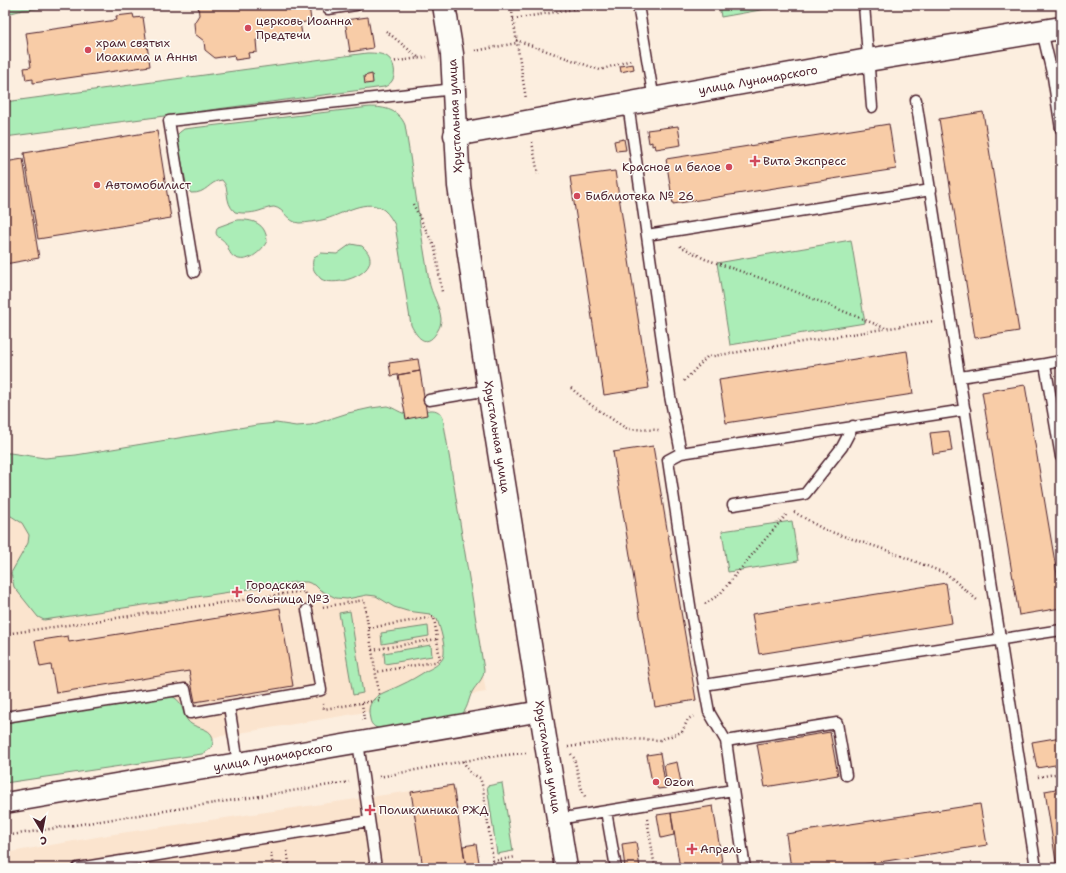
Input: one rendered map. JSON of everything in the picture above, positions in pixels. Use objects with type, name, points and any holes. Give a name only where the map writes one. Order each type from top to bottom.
[{"type":"main road","name":"Хрустальная улица","points":[[444,5],[452,54],[455,135],[459,186],[489,390],[566,868]]},
{"type":"main road","name":"улица Луначарского","points":[[455,135],[868,60],[1051,30]]},
{"type":"street","name":"улица Луначарского","points":[[5,803],[541,711]]},
{"type":"lane","points":[[328,9],[356,5]]},
{"type":"lane","points":[[638,5],[654,100]]},
{"type":"lane","points":[[864,5],[872,107]]},
{"type":"lane","points":[[1051,30],[1053,77],[1061,129]]},
{"type":"lane","points":[[194,272],[169,121],[454,89]]},
{"type":"lane","points":[[916,100],[1036,868]]},
{"type":"lane","points":[[628,104],[652,234],[670,396],[681,453]]},
{"type":"lane","points":[[652,234],[930,190]]},
{"type":"lane","points":[[960,377],[1045,364],[1061,360]]},
{"type":"lane","points":[[1045,364],[1061,457]]},
{"type":"lane","points":[[429,400],[489,390]]},
{"type":"lane","points":[[745,868],[726,741],[709,712],[704,686],[668,460],[681,453],[964,410]]},
{"type":"lane","points":[[733,505],[805,494],[842,447],[852,426]]},
{"type":"lane","points":[[5,717],[186,689],[190,712],[321,690],[307,610]]},
{"type":"lane","points":[[704,686],[1061,630]]},
{"type":"lane","points":[[229,706],[238,763]]},
{"type":"lane","points":[[726,741],[837,723],[846,775]]},
{"type":"lane","points":[[358,742],[376,868]]},
{"type":"lane","points":[[558,819],[733,790]]},
{"type":"lane","points":[[606,811],[616,868]]},
{"type":"lane","points":[[78,868],[369,821]]},
{"type":"path","points":[[511,5],[526,100]]},
{"type":"path","points":[[513,19],[598,5]]},
{"type":"path","points":[[386,31],[419,58]]},
{"type":"path","points":[[516,40],[600,70],[635,59]]},
{"type":"path","points":[[475,50],[517,43]]},
{"type":"path","points":[[390,62],[427,57]]},
{"type":"path","points":[[532,140],[538,174]]},
{"type":"path","points":[[413,204],[435,248],[442,292]]},
{"type":"path","points":[[652,234],[705,259],[769,281],[886,329]]},
{"type":"path","points":[[670,396],[707,357],[950,318]]},
{"type":"path","points":[[571,388],[591,406],[626,430],[676,430]]},
{"type":"path","points":[[692,612],[720,594],[792,509],[795,513],[825,530],[886,550],[947,574],[997,617]]},
{"type":"path","points":[[5,634],[304,591],[307,610],[364,600],[380,700],[324,709],[321,690]]},
{"type":"path","points":[[369,628],[434,617],[440,661],[376,672]]},
{"type":"path","points":[[372,650],[437,639]]},
{"type":"path","points":[[593,813],[581,787],[574,758],[567,748],[627,739],[660,740],[682,732],[688,719],[709,712]]},
{"type":"path","points":[[5,836],[363,780],[502,755],[531,753]]},
{"type":"path","points":[[464,761],[470,772],[480,778],[483,788],[494,868]]},
{"type":"path","points":[[1022,780],[1061,773]]},
{"type":"path","points":[[645,805],[655,868]]},
{"type":"path","points":[[493,861],[516,857]]},
{"type":"shaded area","name":"Городская больница №3","points":[[442,418],[486,692],[5,772],[5,491]]},
{"type":"shaded area","name":"Поликлиника РЖД","points":[[453,785],[466,868],[5,868],[5,853],[114,834]]},
{"type":"green space","points":[[5,5],[78,5],[23,10],[11,13],[5,19]]},
{"type":"green space","points":[[719,5],[783,5],[783,6],[721,17]]},
{"type":"green space","points":[[5,23],[9,37],[5,51]]},
{"type":"green space","points":[[367,53],[384,55],[389,58],[393,64],[394,78],[384,87],[5,137],[5,102]]},
{"type":"green space","points":[[370,107],[391,110],[399,116],[405,125],[429,281],[441,319],[439,328],[434,336],[427,341],[423,340],[417,335],[411,325],[395,225],[384,210],[377,206],[363,206],[326,219],[299,223],[292,220],[278,208],[274,207],[252,212],[235,212],[229,204],[226,187],[222,180],[214,183],[201,192],[191,193],[187,188],[181,158],[177,150],[176,136],[184,129]]},
{"type":"green space","points":[[237,220],[248,220],[257,223],[264,230],[266,235],[267,241],[265,245],[258,253],[249,258],[239,259],[232,256],[224,241],[218,237],[216,233],[218,227]]},
{"type":"green space","points":[[851,240],[865,323],[730,345],[717,263]]},
{"type":"green space","points":[[351,244],[362,246],[369,255],[370,263],[366,270],[348,279],[338,281],[321,279],[313,268],[314,257],[321,253],[337,254]]},
{"type":"green space","points":[[387,406],[408,414],[432,410],[440,413],[443,418],[484,670],[481,679],[472,692],[467,707],[461,715],[383,730],[371,723],[369,711],[373,700],[383,693],[408,682],[440,663],[444,654],[443,638],[437,619],[430,614],[407,611],[394,607],[376,596],[367,595],[347,599],[336,598],[320,590],[315,585],[307,582],[296,582],[44,620],[38,617],[14,587],[11,573],[28,543],[29,535],[22,523],[11,516],[5,516],[5,453],[45,458],[76,455],[257,425],[276,423],[296,426],[311,425],[348,413]]},
{"type":"green space","points":[[792,521],[798,561],[728,572],[722,531]]},
{"type":"green space","points":[[350,611],[363,693],[353,695],[339,613]]},
{"type":"green space","points":[[428,626],[429,636],[382,644],[381,633]]},
{"type":"green space","points":[[431,645],[432,656],[385,664],[384,653]]},
{"type":"green space","points":[[169,695],[178,700],[188,721],[191,724],[207,730],[212,736],[213,743],[210,749],[206,752],[202,754],[5,783],[5,720]]},
{"type":"green space","points":[[502,783],[513,851],[497,854],[487,786]]},
{"type":"building","name":"церковь Иоанна Предтечи","points":[[198,5],[309,5],[311,21],[300,23],[302,34],[256,40],[257,52],[248,53],[249,58],[235,60],[234,55],[215,58],[205,50],[204,41],[195,34],[194,23],[199,15]]},
{"type":"building","name":"храм святых Иоакима и Анны","points":[[133,14],[134,18],[143,17],[150,66],[33,83],[33,79],[26,80],[24,68],[31,67],[26,33],[117,20],[116,16]]},
{"type":"building","points":[[368,17],[373,48],[350,52],[345,20]]},
{"type":"building","points":[[633,64],[634,69],[621,72],[620,66]]},
{"type":"building","points":[[372,74],[373,83],[365,84],[364,76]]},
{"type":"building","points":[[983,112],[1019,331],[975,338],[939,119]]},
{"type":"building","points":[[889,124],[896,169],[673,204],[666,159]]},
{"type":"building","points":[[678,126],[681,145],[656,149],[655,145],[652,146],[652,142],[649,143],[647,130]]},
{"type":"building","name":"Автомобилист","points":[[157,131],[171,218],[38,239],[24,153]]},
{"type":"building","points":[[624,139],[626,150],[616,151],[614,141]]},
{"type":"building","points":[[23,159],[39,258],[5,264],[5,162]]},
{"type":"building","points":[[615,171],[649,388],[604,395],[570,177]]},
{"type":"building","points":[[907,351],[913,394],[726,423],[719,380]]},
{"type":"building","points":[[418,359],[420,371],[391,376],[389,363]]},
{"type":"building","points":[[420,371],[427,415],[406,419],[398,375]]},
{"type":"building","points":[[1025,385],[1061,598],[1061,608],[1019,615],[982,392]]},
{"type":"building","points":[[949,431],[952,451],[933,454],[930,433]]},
{"type":"building","points":[[653,446],[696,700],[655,707],[613,452]]},
{"type":"building","points":[[946,583],[952,623],[759,654],[752,614]]},
{"type":"building","points":[[280,608],[293,686],[195,702],[189,671],[56,693],[51,665],[40,667],[35,641],[68,636],[69,642]]},
{"type":"building","points":[[830,732],[838,775],[765,787],[757,744]]},
{"type":"building","points":[[1061,737],[1061,764],[1037,768],[1032,742]]},
{"type":"building","points":[[660,753],[666,788],[658,789],[651,777],[647,755]]},
{"type":"building","points":[[677,762],[681,783],[667,785],[664,765]]},
{"type":"building","points":[[453,785],[466,868],[423,868],[411,792]]},
{"type":"building","points":[[1061,788],[1061,868],[1057,868],[1045,791]]},
{"type":"building","points":[[980,804],[987,845],[842,868],[791,868],[786,834]]},
{"type":"building","points":[[713,806],[723,868],[680,868],[671,813]]},
{"type":"building","points":[[671,813],[674,835],[661,838],[657,815]]},
{"type":"building","points":[[636,842],[640,868],[625,868],[622,844]]},
{"type":"building","points":[[476,844],[480,868],[466,868],[463,846]]},
{"type":"place","name":"церковь Иоанна Предтечи","points":[[248,28]]},
{"type":"place","name":"храм святых Иоакима и Анны","points":[[88,50]]},
{"type":"place","name":"Вита Экспресс","points":[[755,161]]},
{"type":"place","name":"Красное и белое","points":[[729,167]]},
{"type":"place","name":"Автомобилист","points":[[97,185]]},
{"type":"place","name":"Библиотека № 26","points":[[577,196]]},
{"type":"place","name":"Городская больница №3","points":[[237,592]]},
{"type":"place","name":"Ozon","points":[[656,782]]},
{"type":"place","name":"Поликлиника РЖД","points":[[370,810]]},
{"type":"place","name":"Апрель","points":[[692,849]]}]
